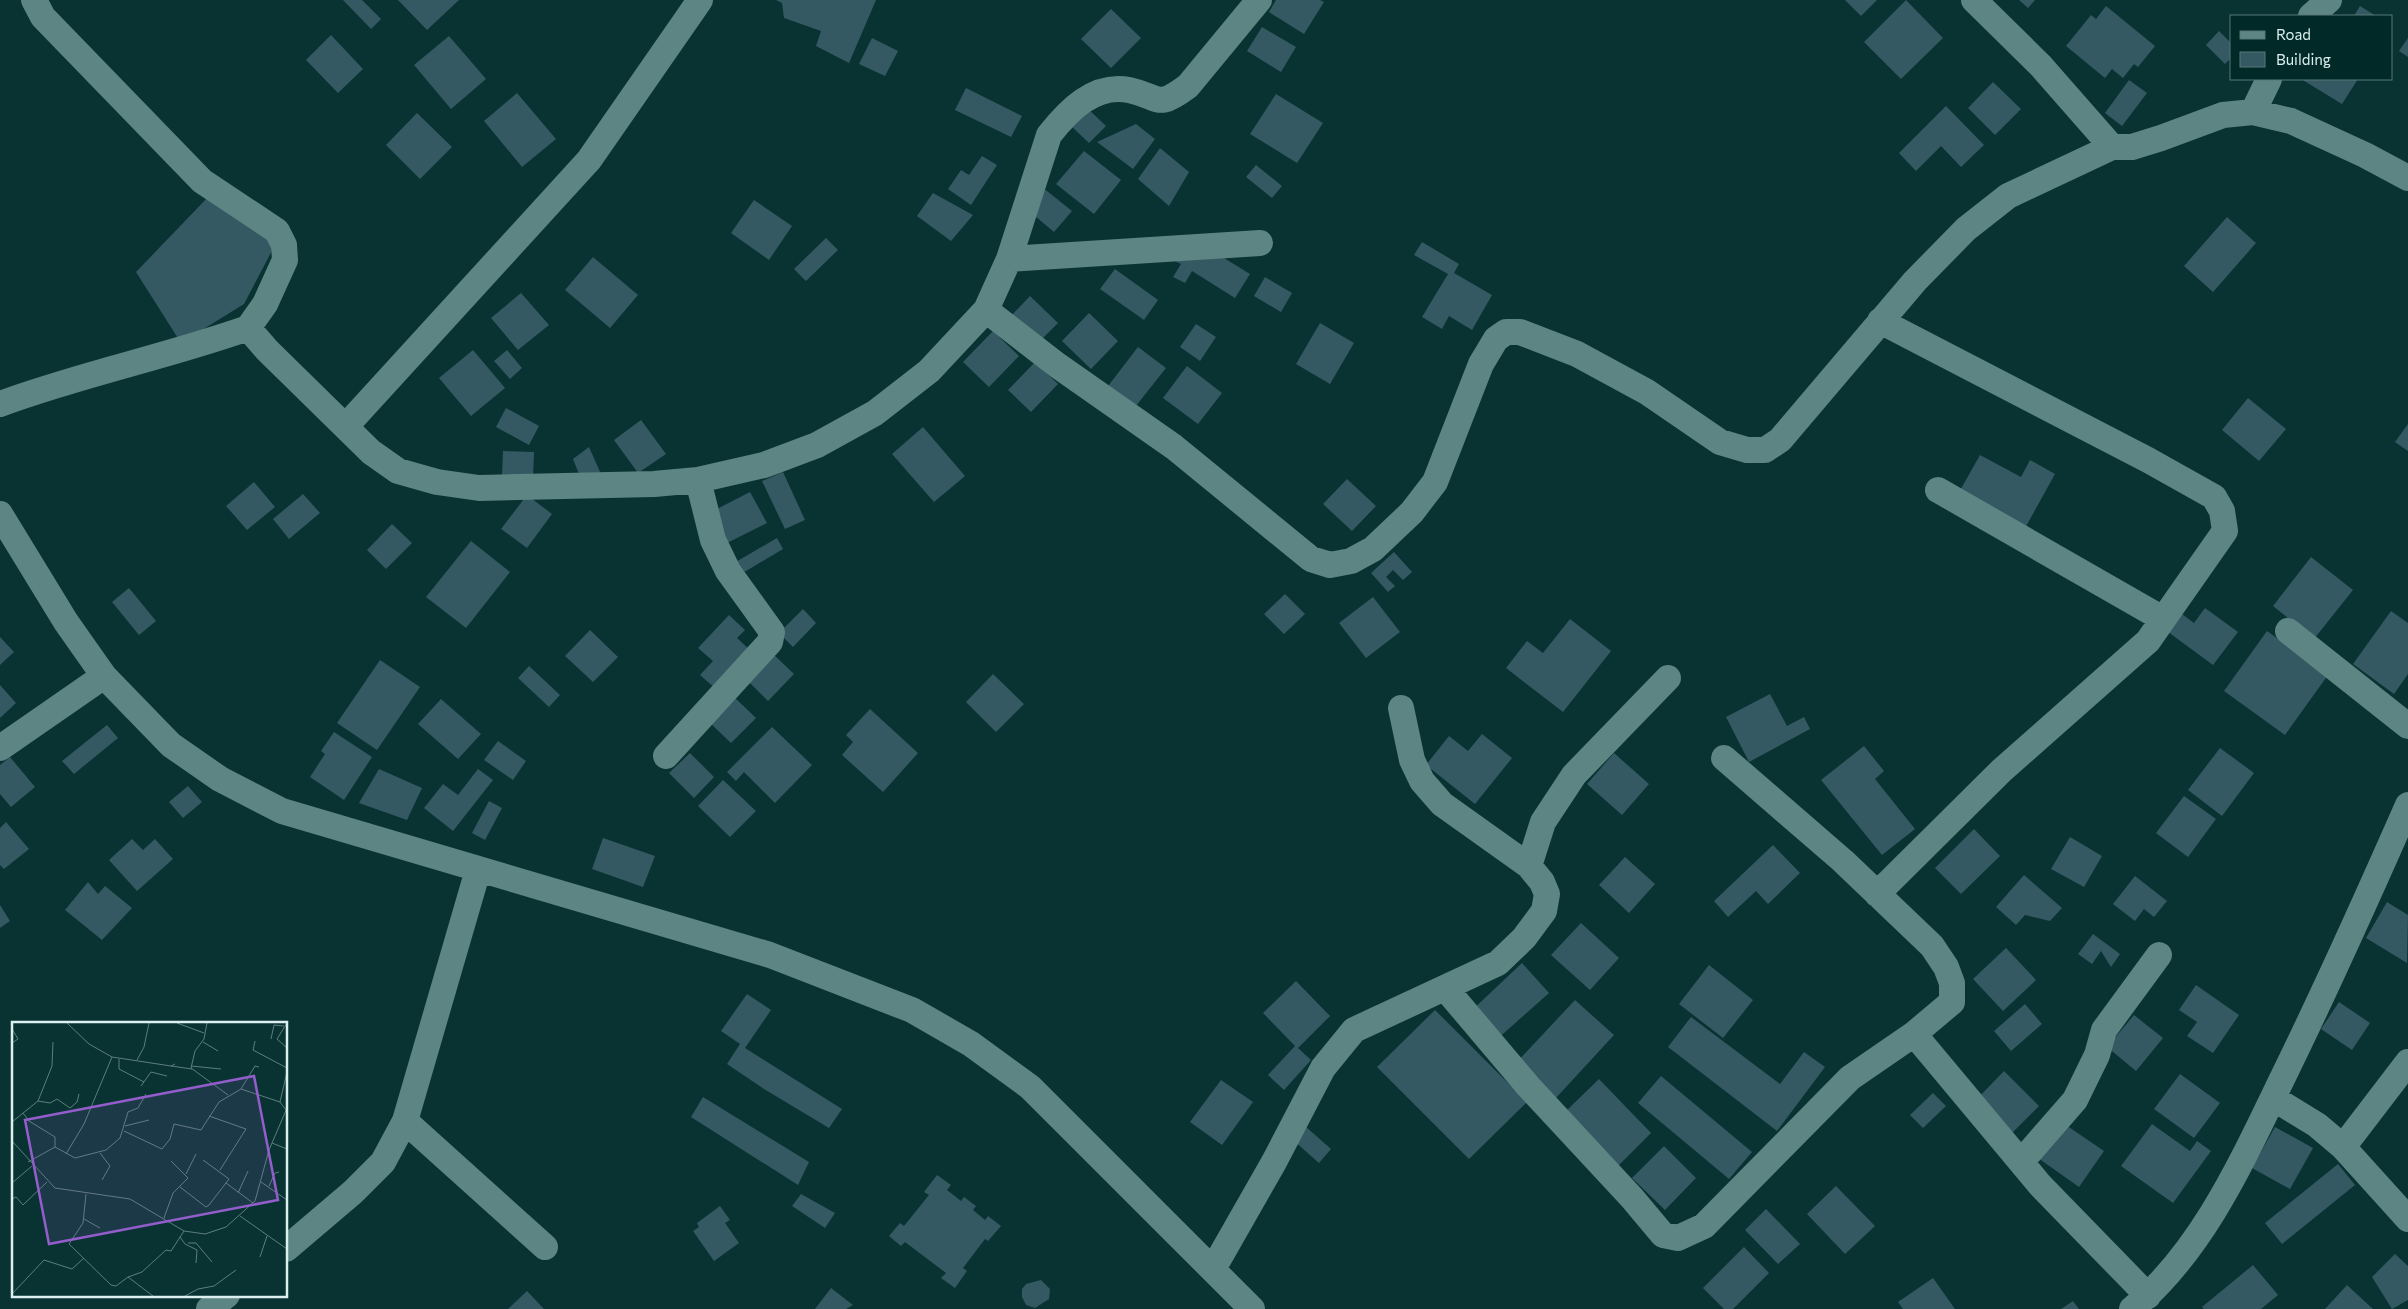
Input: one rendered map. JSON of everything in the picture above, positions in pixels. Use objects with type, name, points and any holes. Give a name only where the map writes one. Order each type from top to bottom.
[{"type":"street","points":[[0,404],[49,386],[204,343],[248,328],[265,304],[285,260],[284,244],[277,231],[202,181],[43,17],[34,0]]},
{"type":"street","points":[[346,426],[589,160],[700,0]]},
{"type":"street","points":[[248,328],[267,350],[371,452],[398,471],[437,482],[479,488],[654,484],[698,480],[764,465],[817,445],[875,413],[929,372],[986,310],[1009,259],[1049,135],[1061,120],[1084,99],[1110,89],[1128,90],[1158,101],[1173,97],[1188,86],[1259,0]]},
{"type":"street","points":[[1974,0],[2041,66],[2112,147]]},
{"type":"street","points":[[2312,15],[2330,0]]},
{"type":"street","points":[[2253,112],[2269,80]]},
{"type":"street","points":[[986,310],[1057,365],[1174,447],[1311,559],[1330,565],[1351,561],[1373,549],[1412,512],[1435,482],[1481,364],[1496,339],[1506,332],[1520,332],[1577,354],[1647,392],[1720,442],[1747,450],[1765,450],[1780,440],[1880,320],[1966,229],[2008,196],[2112,147],[2132,147],[2223,115],[2253,112],[2291,121],[2365,155],[2408,178]]},
{"type":"street","points":[[1009,259],[1260,243]]},
{"type":"street","points":[[1877,894],[2001,771],[2148,641],[2225,531],[2222,511],[2214,497],[2148,460],[1880,320]]},
{"type":"street","points":[[666,756],[770,642],[772,637],[772,632],[728,571],[713,540],[698,480]]},
{"type":"street","points":[[1938,490],[2163,619]]},
{"type":"street","points":[[0,514],[66,622],[104,676],[171,745],[220,779],[274,807],[478,870],[770,955],[912,1010],[971,1044],[1030,1088],[1252,1309]]},
{"type":"street","points":[[2288,631],[2408,726]]},
{"type":"street","points":[[0,748],[104,676]]},
{"type":"street","points":[[1529,866],[1544,822],[1574,775],[1668,678]]},
{"type":"street","points":[[1213,1269],[1274,1162],[1323,1068],[1354,1030],[1498,963],[1524,938],[1544,911],[1547,894],[1542,882],[1529,866],[1442,804],[1422,781],[1412,760],[1401,708]]},
{"type":"street","points":[[1445,988],[1528,1086],[1632,1198],[1663,1236],[1678,1238],[1704,1226],[1850,1078],[1914,1034],[1952,1002],[1952,983],[1946,967],[1932,946],[1803,826],[1724,758]]},
{"type":"street","points":[[1914,1034],[2140,1302],[2171,1272],[2238,1169],[2329,983],[2408,805]]},
{"type":"street","points":[[288,1247],[354,1192],[383,1162],[405,1121],[478,870]]},
{"type":"street","points":[[2021,1162],[2075,1100],[2097,1055],[2104,1030],[2158,955]]},
{"type":"street","points":[[2343,1147],[2408,1062]]},
{"type":"street","points":[[2273,1098],[2317,1126],[2343,1147],[2408,1219]]},
{"type":"street","points":[[405,1121],[545,1247]]},
{"type":"street","points":[[209,1309],[226,1296]]},
{"type":"building","points":[[343,0],[362,0],[381,19],[371,29]]},
{"type":"building","points":[[398,0],[459,0],[427,30]]},
{"type":"building","points":[[776,0],[876,0],[849,63],[816,46],[821,31],[784,18],[782,3]]},
{"type":"building","points":[[1276,0],[1320,0],[1324,2],[1304,34],[1269,12]]},
{"type":"building","points":[[1845,0],[1877,0],[1861,16]]},
{"type":"building","points":[[1906,0],[1943,38],[1901,79],[1864,42]]},
{"type":"building","points":[[2019,0],[2035,0],[2028,8]]},
{"type":"building","points":[[2106,6],[2155,46],[2138,67],[2134,64],[2123,78],[2112,69],[2105,78],[2066,46],[2091,15],[2096,19]]},
{"type":"building","points":[[2360,6],[2374,15],[2355,15]]},
{"type":"building","points":[[1111,9],[1141,38],[1111,68],[1081,39]]},
{"type":"building","points":[[1262,27],[1296,47],[1281,72],[1247,51]]},
{"type":"building","points":[[2219,31],[2230,42],[2230,59],[2225,64],[2206,45]]},
{"type":"building","points":[[331,35],[363,69],[338,93],[306,60]]},
{"type":"building","points":[[449,36],[486,79],[451,109],[414,65]]},
{"type":"building","points":[[872,38],[898,51],[885,76],[859,64]]},
{"type":"building","points":[[2408,38],[2408,57],[2399,51]]},
{"type":"building","points":[[2129,80],[2147,93],[2122,126],[2105,113]]},
{"type":"building","points":[[2303,80],[2357,80],[2342,104]]},
{"type":"building","points":[[1993,82],[2021,109],[1995,135],[1968,108]]},
{"type":"building","points":[[966,88],[1022,116],[1011,137],[955,110]]},
{"type":"building","points":[[517,93],[556,139],[522,167],[484,121]]},
{"type":"building","points":[[1276,94],[1323,123],[1297,163],[1250,134]]},
{"type":"building","points":[[1085,106],[1106,126],[1089,143],[1069,124]]},
{"type":"building","points":[[1946,106],[1984,145],[1961,167],[1941,146],[1916,171],[1899,153]]},
{"type":"building","points":[[417,113],[452,147],[420,179],[386,145]]},
{"type":"building","points":[[1136,124],[1155,139],[1133,169],[1097,142]]},
{"type":"building","points":[[1160,148],[1189,172],[1169,206],[1138,179]]},
{"type":"building","points":[[1084,151],[1121,180],[1094,214],[1056,184]]},
{"type":"building","points":[[982,156],[997,165],[971,205],[948,189],[961,170],[969,175]]},
{"type":"building","points":[[1256,165],[1282,186],[1272,198],[1246,177]]},
{"type":"building","points":[[1037,183],[1072,211],[1054,232],[1029,211]]},
{"type":"building","points":[[933,193],[973,215],[951,241],[917,216]]},
{"type":"building","points":[[209,196],[275,245],[244,304],[181,343],[136,272]]},
{"type":"building","points":[[754,200],[792,226],[769,260],[731,233]]},
{"type":"building","points":[[2227,217],[2256,243],[2213,292],[2184,266]]},
{"type":"building","points":[[826,238],[838,250],[806,281],[794,269]]},
{"type":"building","points":[[1422,242],[1459,264],[1454,273],[1492,295],[1472,330],[1449,316],[1442,329],[1422,317],[1448,274],[1414,255]]},
{"type":"building","points":[[593,257],[638,295],[610,328],[565,290]]},
{"type":"building","points":[[1224,258],[1250,274],[1235,298],[1192,271],[1185,283],[1173,277],[1181,264],[1173,260]]},
{"type":"building","points":[[1115,269],[1158,300],[1144,320],[1100,289]]},
{"type":"building","points":[[1265,277],[1292,293],[1281,312],[1254,296]]},
{"type":"building","points":[[521,293],[549,325],[518,350],[491,318]]},
{"type":"building","points":[[1030,296],[1058,323],[1037,344],[1009,318]]},
{"type":"building","points":[[1089,313],[1118,341],[1091,369],[1062,341]]},
{"type":"building","points":[[1320,323],[1354,343],[1330,384],[1296,364]]},
{"type":"building","points":[[1196,324],[1216,337],[1200,361],[1180,347]]},
{"type":"building","points":[[993,331],[1019,356],[989,387],[963,362]]},
{"type":"building","points":[[1138,347],[1166,368],[1132,411],[1105,390]]},
{"type":"building","points":[[473,350],[505,388],[471,416],[439,378]]},
{"type":"building","points":[[507,350],[522,368],[510,379],[494,361]]},
{"type":"building","points":[[1035,362],[1058,384],[1031,412],[1008,390]]},
{"type":"building","points":[[1187,366],[1222,393],[1198,424],[1163,398]]},
{"type":"building","points":[[2248,398],[2286,429],[2259,461],[2222,430]]},
{"type":"building","points":[[506,408],[539,426],[529,445],[496,427]]},
{"type":"building","points":[[641,420],[666,454],[638,473],[614,440]]},
{"type":"building","points":[[2408,424],[2408,451],[2395,442]]},
{"type":"building","points":[[923,427],[965,476],[934,502],[892,454]]},
{"type":"building","points":[[589,447],[601,474],[581,479],[573,459]]},
{"type":"building","points":[[503,451],[534,452],[533,477],[502,475]]},
{"type":"building","points":[[1980,455],[2021,477],[2030,460],[2055,474],[2024,530],[1958,494]]},
{"type":"building","points":[[783,472],[805,520],[785,529],[762,481]]},
{"type":"building","points":[[1347,479],[1376,506],[1352,531],[1323,504]]},
{"type":"building","points":[[254,482],[275,507],[247,530],[226,506]]},
{"type":"building","points":[[750,492],[767,523],[727,543],[711,512]]},
{"type":"building","points":[[303,494],[320,513],[289,539],[273,519]]},
{"type":"building","points":[[527,495],[552,514],[527,548],[501,529]]},
{"type":"building","points":[[392,524],[412,543],[386,569],[367,550]]},
{"type":"building","points":[[777,538],[783,549],[741,574],[734,563]]},
{"type":"building","points":[[471,541],[510,572],[466,628],[426,597]]},
{"type":"building","points":[[1394,552],[1412,572],[1403,580],[1393,570],[1386,577],[1395,586],[1388,592],[1371,573]]},
{"type":"building","points":[[2311,557],[2353,590],[2314,639],[2273,606]]},
{"type":"building","points":[[129,588],[156,621],[139,635],[112,602]]},
{"type":"building","points":[[1285,594],[1305,614],[1284,634],[1264,614]]},
{"type":"building","points":[[1373,597],[1400,632],[1366,658],[1339,623]]},
{"type":"building","points":[[2205,608],[2238,632],[2213,665],[2164,629],[2178,611],[2194,623]]},
{"type":"building","points":[[803,609],[816,623],[793,647],[779,633]]},
{"type":"building","points":[[2391,611],[2408,623],[2408,674],[2394,694],[2353,664]]},
{"type":"building","points":[[729,615],[745,630],[737,638],[752,652],[717,690],[700,675],[713,661],[698,648]]},
{"type":"building","points":[[1570,619],[1611,651],[1563,712],[1506,668],[1527,641],[1543,653]]},
{"type":"building","points":[[590,630],[618,657],[593,682],[565,656]]},
{"type":"building","points":[[2267,631],[2328,675],[2285,735],[2224,691]]},
{"type":"building","points":[[0,637],[14,652],[0,665]]},
{"type":"building","points":[[772,653],[794,674],[768,701],[746,679]]},
{"type":"building","points":[[380,660],[420,687],[377,750],[337,723]]},
{"type":"building","points":[[529,666],[560,695],[549,707],[518,678]]},
{"type":"building","points":[[993,674],[1024,704],[996,732],[966,702]]},
{"type":"building","points":[[0,685],[16,703],[0,718]]},
{"type":"building","points":[[1770,694],[1787,726],[1804,717],[1810,729],[1749,762],[1726,717]]},
{"type":"building","points":[[732,695],[756,718],[731,743],[707,720]]},
{"type":"building","points":[[441,699],[481,734],[458,759],[418,724]]},
{"type":"building","points":[[870,709],[918,753],[883,792],[842,755],[853,742],[846,735]]},
{"type":"building","points":[[107,725],[118,738],[74,774],[62,761]]},
{"type":"building","points":[[772,727],[812,765],[775,803],[744,772],[736,781],[727,772]]},
{"type":"building","points":[[334,732],[372,757],[344,800],[310,777],[325,754],[321,751]]},
{"type":"building","points":[[1482,734],[1512,758],[1475,804],[1426,765],[1449,736],[1468,751]]},
{"type":"building","points":[[498,741],[526,761],[513,780],[484,760]]},
{"type":"building","points":[[1864,746],[1884,771],[1875,779],[1915,829],[1882,855],[1821,780]]},
{"type":"building","points":[[2220,748],[2254,773],[2222,816],[2188,790]]},
{"type":"building","points":[[690,753],[714,777],[694,798],[669,773]]},
{"type":"building","points":[[1614,753],[1649,784],[1622,815],[1587,784]]},
{"type":"building","points":[[10,757],[35,787],[11,807],[0,794],[0,765]]},
{"type":"building","points":[[379,769],[422,788],[407,820],[359,803]]},
{"type":"building","points":[[478,769],[493,780],[453,831],[424,808],[443,784],[458,795]]},
{"type":"building","points":[[723,780],[756,811],[730,837],[698,806]]},
{"type":"building","points":[[188,786],[202,802],[183,818],[169,802]]},
{"type":"building","points":[[2184,796],[2216,819],[2188,857],[2156,833]]},
{"type":"building","points":[[489,801],[502,808],[485,840],[472,833]]},
{"type":"building","points":[[6,822],[29,849],[4,869],[0,865],[0,828]]},
{"type":"building","points":[[1974,829],[2000,856],[1961,894],[1935,868]]},
{"type":"building","points":[[2070,837],[2102,856],[2084,887],[2051,869]]},
{"type":"building","points":[[603,838],[655,856],[643,887],[592,869]]},
{"type":"building","points":[[132,839],[143,850],[155,839],[173,859],[137,891],[109,860]]},
{"type":"building","points":[[1773,845],[1800,873],[1768,904],[1756,891],[1728,917],[1714,901]]},
{"type":"building","points":[[1625,857],[1655,884],[1629,913],[1599,885]]},
{"type":"building","points":[[2024,875],[2062,908],[2050,921],[2025,915],[2016,925],[1996,907]]},
{"type":"building","points":[[2135,876],[2167,901],[2154,917],[2144,909],[2135,921],[2113,904]]},
{"type":"building","points":[[88,882],[98,894],[105,886],[132,908],[102,940],[65,910]]},
{"type":"building","points":[[2387,902],[2408,915],[2407,963],[2366,938]]},
{"type":"building","points":[[0,905],[10,921],[0,928]]},
{"type":"building","points":[[1581,923],[1619,958],[1590,990],[1551,955]]},
{"type":"building","points":[[2093,934],[2120,954],[2111,967],[2101,951],[2092,964],[2078,954]]},
{"type":"building","points":[[2006,948],[2036,980],[2003,1011],[1973,979]]},
{"type":"building","points":[[1522,963],[1549,993],[1495,1041],[1469,1013]]},
{"type":"building","points":[[1709,965],[1753,1000],[1723,1038],[1679,1004]]},
{"type":"building","points":[[1296,981],[1330,1016],[1298,1048],[1311,1060],[1284,1090],[1268,1075],[1295,1046],[1263,1013]]},
{"type":"building","points":[[2196,985],[2239,1015],[2213,1053],[2187,1036],[2197,1022],[2179,1010]]},
{"type":"building","points":[[747,994],[771,1010],[745,1048],[842,1109],[829,1128],[764,1089],[727,1064],[740,1044],[721,1031]]},
{"type":"building","points":[[1575,1000],[1614,1035],[1555,1099],[1516,1063]]},
{"type":"building","points":[[2339,1002],[2370,1023],[2352,1050],[2321,1029]]},
{"type":"building","points":[[2025,1004],[2042,1024],[2011,1051],[1994,1031]]},
{"type":"building","points":[[1435,1010],[1527,1102],[1469,1159],[1377,1067]]},
{"type":"building","points":[[2134,1015],[2163,1038],[2136,1071],[2107,1047]]},
{"type":"building","points":[[1691,1017],[1780,1084],[1804,1052],[1825,1067],[1777,1131],[1668,1047]]},
{"type":"building","points":[[2004,1071],[2039,1106],[2010,1135],[1975,1101]]},
{"type":"building","points":[[2180,1074],[2220,1103],[2194,1138],[2154,1109]]},
{"type":"building","points":[[1661,1076],[1752,1152],[1729,1179],[1638,1103]]},
{"type":"building","points":[[1599,1079],[1651,1133],[1617,1167],[1564,1113]]},
{"type":"building","points":[[1221,1080],[1253,1102],[1222,1145],[1190,1122]]},
{"type":"building","points":[[1933,1093],[1946,1106],[1923,1128],[1910,1115]]},
{"type":"building","points":[[703,1097],[809,1162],[798,1185],[691,1117]]},
{"type":"building","points":[[2063,1123],[2104,1151],[2079,1187],[2038,1158]]},
{"type":"building","points":[[2152,1124],[2190,1151],[2197,1141],[2211,1151],[2173,1203],[2121,1166]]},
{"type":"building","points":[[1305,1126],[1331,1149],[1319,1163],[1293,1140]]},
{"type":"building","points":[[2275,1127],[2313,1148],[2290,1189],[2252,1168]]},
{"type":"building","points":[[1664,1146],[1696,1178],[1665,1210],[1632,1178]]},
{"type":"building","points":[[2338,1164],[2355,1185],[2282,1244],[2265,1223]]},
{"type":"building","points":[[937,1175],[951,1185],[947,1190],[961,1201],[964,1197],[976,1206],[973,1210],[985,1220],[988,1216],[1001,1226],[988,1241],[985,1239],[963,1268],[967,1271],[955,1288],[941,1278],[946,1273],[905,1242],[901,1246],[889,1236],[900,1223],[904,1226],[929,1195],[924,1192]]},
{"type":"building","points":[[1836,1186],[1875,1226],[1845,1254],[1807,1214]]},
{"type":"building","points":[[801,1194],[835,1213],[825,1228],[792,1206]]},
{"type":"building","points":[[720,1206],[730,1220],[725,1223],[739,1243],[714,1261],[693,1231],[699,1227],[697,1223]]},
{"type":"building","points":[[1766,1209],[1800,1244],[1778,1264],[1745,1230]]},
{"type":"building","points":[[1744,1247],[1769,1273],[1733,1309],[1724,1309],[1703,1288]]},
{"type":"building","points":[[2395,1254],[2408,1266],[2408,1300],[2392,1309],[2372,1277]]},
{"type":"building","points":[[2253,1265],[2278,1295],[2261,1309],[2204,1309],[2202,1307]]},
{"type":"building","points":[[1933,1278],[1955,1309],[1903,1309],[1898,1302]]},
{"type":"building","points":[[1041,1280],[1050,1289],[1049,1299],[1035,1308],[1026,1305],[1022,1297],[1022,1289],[1026,1284]]},
{"type":"building","points":[[2347,1285],[2373,1309],[2325,1309]]},
{"type":"building","points":[[831,1288],[853,1305],[846,1309],[815,1309]]},
{"type":"building","points":[[527,1291],[544,1309],[508,1309]]},
{"type":"building","points":[[2073,1301],[2079,1309],[2061,1309]]}]
